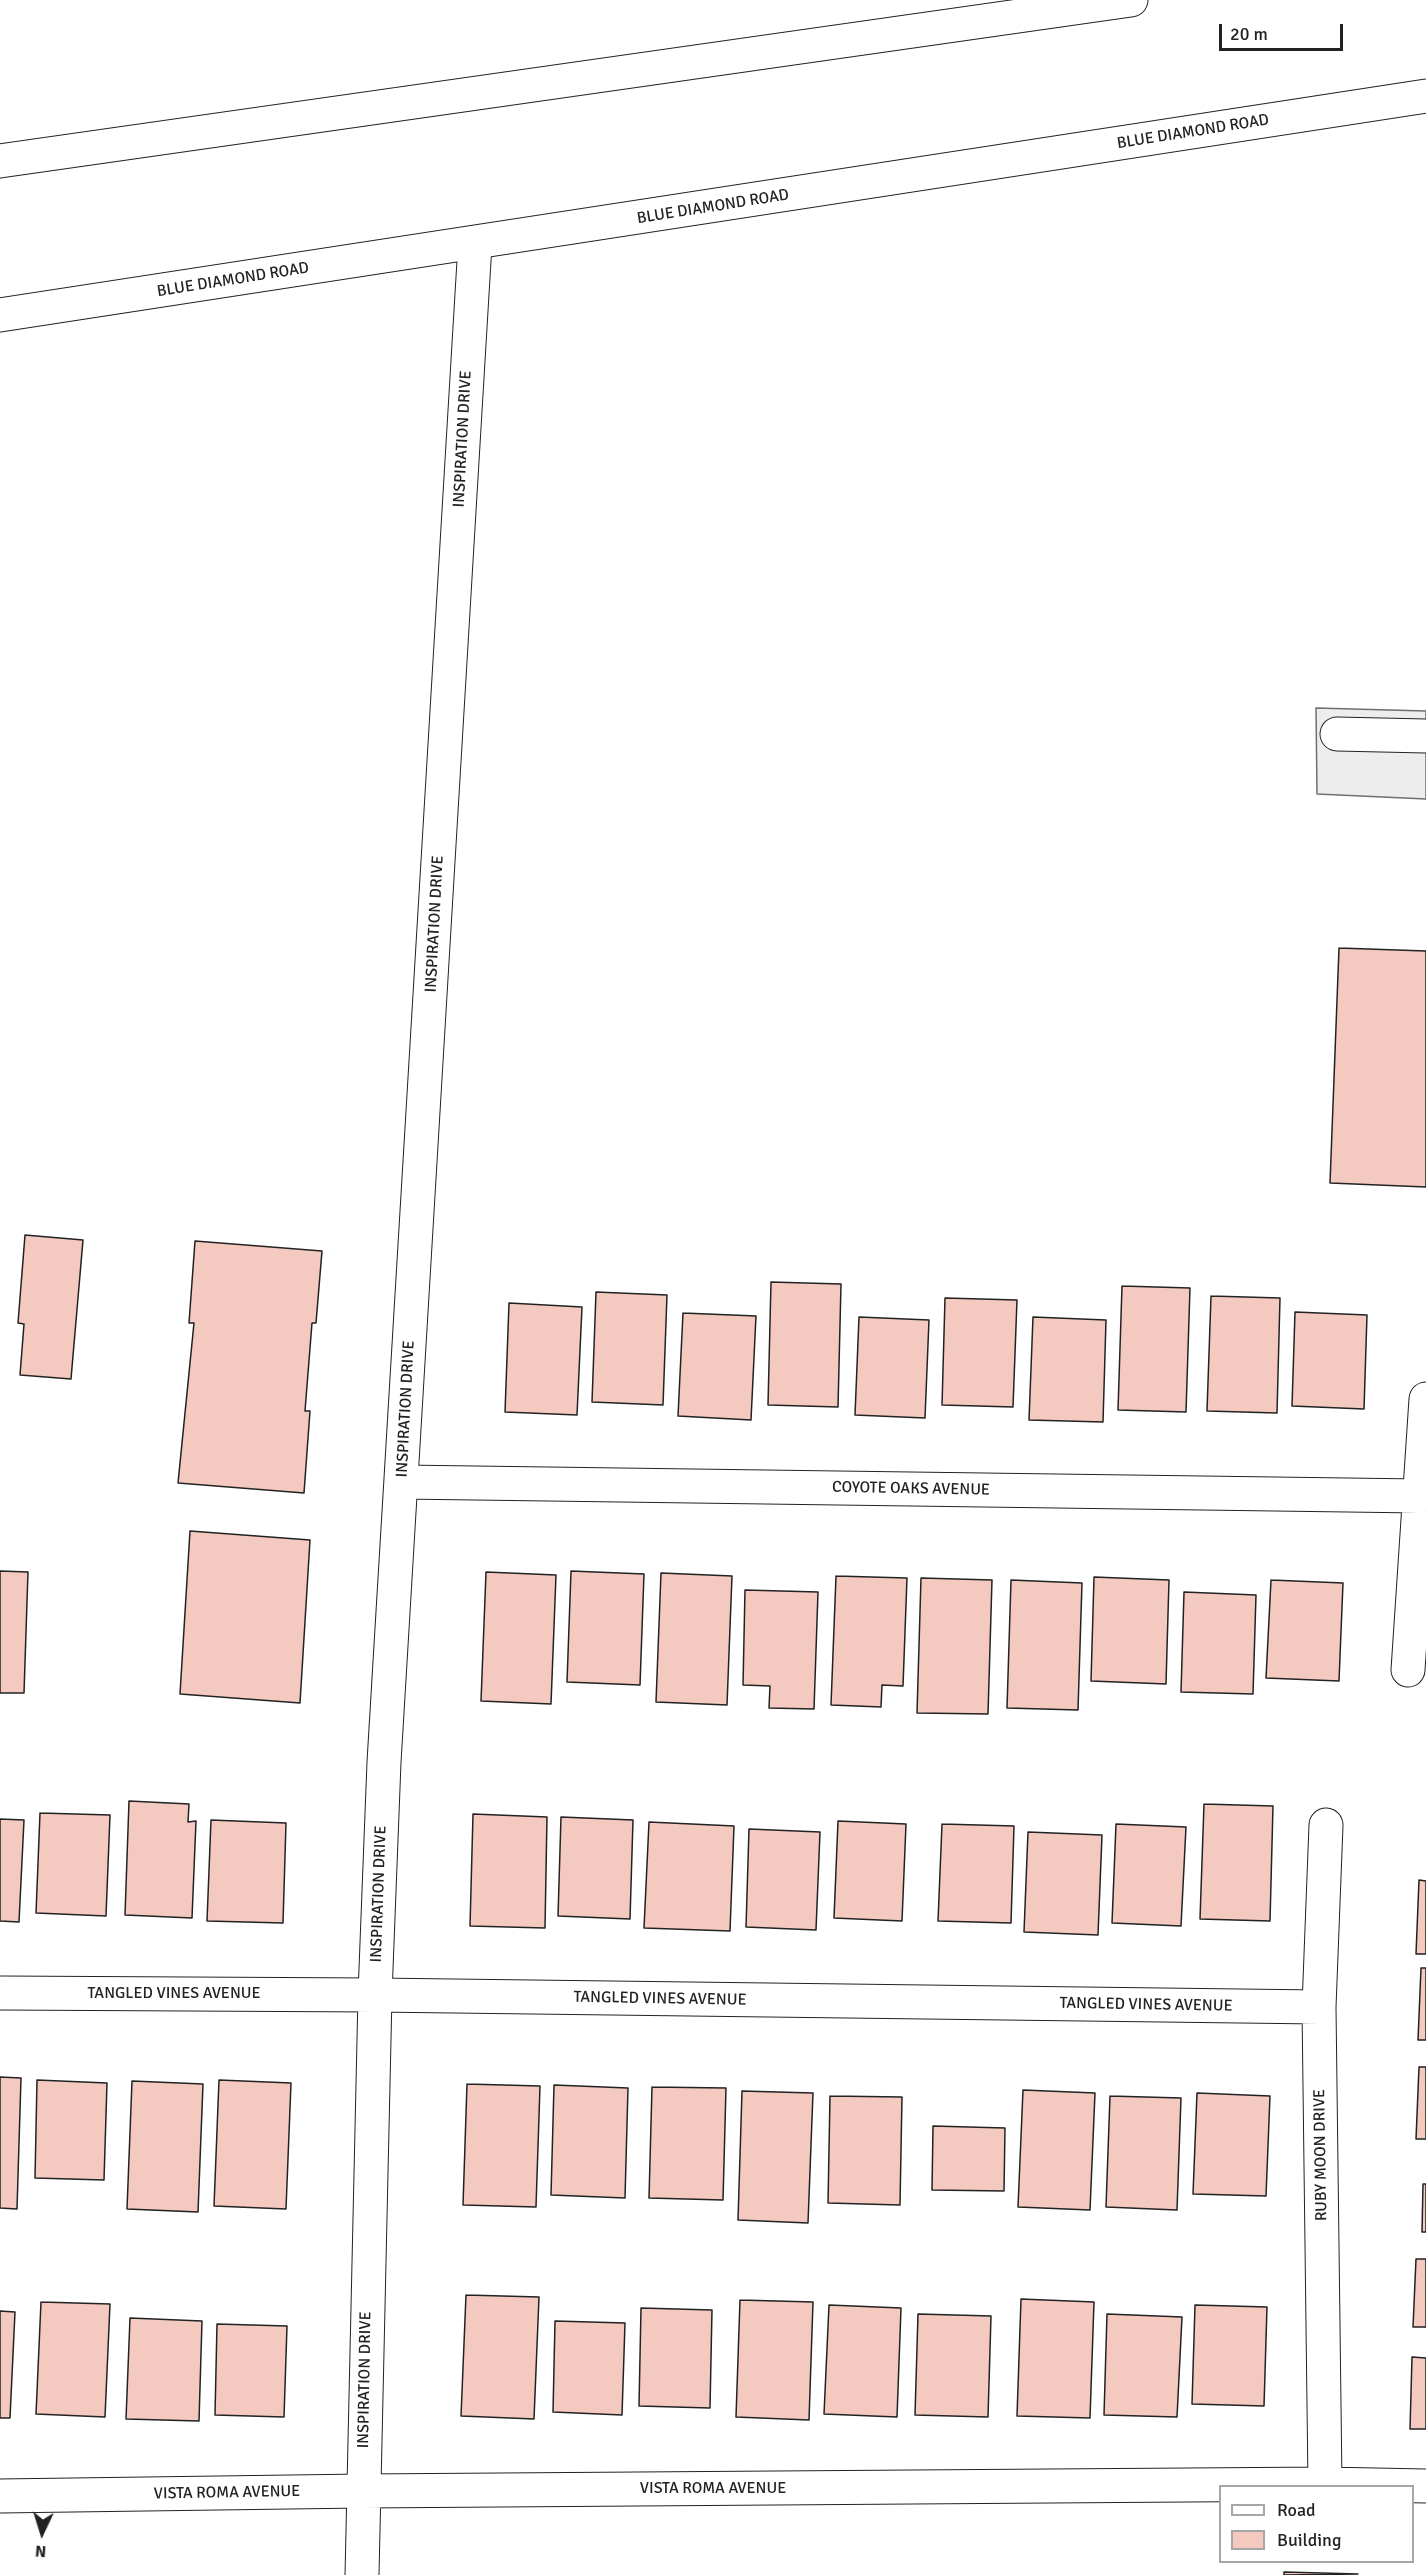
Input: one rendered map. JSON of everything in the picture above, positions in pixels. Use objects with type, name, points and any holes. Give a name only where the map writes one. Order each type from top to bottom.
[{"type":"main road","points":[[0,161],[1131,0]]},
{"type":"main road","name":"BLUE DIAMOND ROAD","points":[[0,315],[1426,96]]},
{"type":"main road","name":"INSPIRATION DRIVE","points":[[362,2575],[375,1995],[384,1762],[474,244]]},
{"type":"main road","points":[[1337,734],[1426,736]]},
{"type":"main road","points":[[1408,1670],[1426,1400]]},
{"type":"main road","name":"COYOTE OAKS AVENUE","points":[[402,1482],[1419,1496]]},
{"type":"main road","name":"RUBY MOON DRIVE","points":[[1325,2484],[1320,2007],[1326,1825]]},
{"type":"main road","name":"TANGLED VINES AVENUE","points":[[0,1993],[375,1995],[1320,2007]]},
{"type":"main road","name":"VISTA ROMA AVENUE","points":[[0,2496],[363,2491],[1376,2485]]},
{"type":"shaded area","points":[[1316,708],[1426,711],[1426,799],[1317,794]]},
{"type":"building","points":[[1339,948],[1426,951],[1426,1187],[1330,1183]]},
{"type":"building","points":[[25,1235],[83,1240],[71,1379],[20,1375],[24,1324],[18,1323]]},
{"type":"building","points":[[195,1241],[322,1251],[316,1323],[312,1323],[305,1411],[310,1411],[304,1493],[178,1483],[194,1323],[189,1323]]},
{"type":"building","points":[[771,1282],[841,1284],[838,1407],[768,1405]]},
{"type":"building","points":[[1122,1286],[1190,1288],[1186,1412],[1118,1410]]},
{"type":"building","points":[[596,1292],[667,1295],[663,1405],[592,1402]]},
{"type":"building","points":[[1211,1296],[1280,1298],[1277,1413],[1207,1411]]},
{"type":"building","points":[[945,1298],[1017,1300],[1013,1407],[942,1405]]},
{"type":"building","points":[[509,1303],[582,1307],[577,1415],[505,1412]]},
{"type":"building","points":[[1295,1312],[1367,1315],[1364,1409],[1292,1406]]},
{"type":"building","points":[[683,1313],[756,1316],[751,1420],[678,1416]]},
{"type":"building","points":[[859,1317],[929,1320],[925,1418],[855,1415]]},
{"type":"building","points":[[1033,1317],[1106,1320],[1103,1422],[1029,1420]]},
{"type":"building","points":[[190,1531],[310,1540],[300,1703],[180,1694]]},
{"type":"building","points":[[0,1571],[28,1572],[24,1693],[0,1693]]},
{"type":"building","points":[[571,1571],[644,1574],[640,1685],[567,1682]]},
{"type":"building","points":[[486,1572],[556,1575],[551,1704],[481,1701]]},
{"type":"building","points":[[661,1573],[732,1576],[727,1705],[656,1702]]},
{"type":"building","points":[[836,1576],[907,1578],[903,1686],[882,1685],[881,1707],[831,1705]]},
{"type":"building","points":[[1094,1577],[1169,1580],[1166,1684],[1091,1681]]},
{"type":"building","points":[[921,1578],[992,1580],[988,1714],[917,1713]]},
{"type":"building","points":[[1011,1580],[1082,1583],[1078,1710],[1007,1708]]},
{"type":"building","points":[[1271,1580],[1343,1583],[1339,1681],[1266,1678]]},
{"type":"building","points":[[745,1590],[818,1592],[814,1709],[769,1708],[770,1686],[743,1685]]},
{"type":"building","points":[[1184,1592],[1256,1595],[1253,1694],[1181,1692]]},
{"type":"building","points":[[129,1801],[189,1804],[188,1822],[196,1821],[192,1918],[125,1915]]},
{"type":"building","points":[[1204,1804],[1273,1806],[1270,1921],[1200,1919]]},
{"type":"building","points":[[40,1813],[110,1815],[106,1916],[36,1913]]},
{"type":"building","points":[[473,1814],[547,1817],[545,1928],[470,1926]]},
{"type":"building","points":[[561,1817],[633,1820],[630,1919],[558,1916]]},
{"type":"building","points":[[0,1819],[24,1820],[19,1922],[0,1921]]},
{"type":"building","points":[[211,1820],[286,1823],[283,1923],[207,1921]]},
{"type":"building","points":[[838,1821],[906,1824],[902,1921],[834,1918]]},
{"type":"building","points":[[649,1822],[734,1826],[730,1931],[644,1928]]},
{"type":"building","points":[[942,1824],[1014,1826],[1011,1923],[938,1921]]},
{"type":"building","points":[[1116,1824],[1186,1827],[1181,1926],[1112,1923]]},
{"type":"building","points":[[749,1829],[820,1832],[816,1930],[746,1927]]},
{"type":"building","points":[[1028,1832],[1102,1835],[1098,1935],[1024,1932]]},
{"type":"building","points":[[1419,1880],[1426,1881],[1426,1954],[1416,1954]]},
{"type":"building","points":[[1421,1968],[1426,1968],[1426,2040],[1418,2040]]},
{"type":"building","points":[[1419,2067],[1426,2067],[1426,2139],[1416,2139]]},
{"type":"building","points":[[0,2077],[21,2078],[17,2209],[0,2208]]},
{"type":"building","points":[[37,2080],[107,2083],[104,2180],[35,2178]]},
{"type":"building","points":[[219,2080],[291,2083],[286,2209],[214,2206]]},
{"type":"building","points":[[132,2081],[203,2084],[198,2212],[127,2209]]},
{"type":"building","points":[[467,2084],[540,2086],[536,2207],[463,2205]]},
{"type":"building","points":[[554,2085],[628,2088],[625,2198],[551,2195]]},
{"type":"building","points":[[652,2087],[726,2088],[723,2200],[649,2198]]},
{"type":"building","points":[[1023,2090],[1095,2093],[1090,2210],[1018,2207]]},
{"type":"building","points":[[742,2091],[813,2093],[808,2223],[738,2220]]},
{"type":"building","points":[[1197,2093],[1270,2096],[1266,2196],[1193,2194]]},
{"type":"building","points":[[830,2096],[902,2097],[900,2205],[828,2203]]},
{"type":"building","points":[[1110,2096],[1181,2098],[1177,2210],[1106,2207]]},
{"type":"building","points":[[933,2126],[1005,2128],[1004,2191],[932,2190]]},
{"type":"building","points":[[1423,2184],[1426,2184],[1426,2232],[1422,2232]]},
{"type":"building","points":[[1416,2259],[1426,2259],[1426,2327],[1413,2327]]},
{"type":"building","points":[[466,2295],[539,2297],[534,2419],[461,2416]]},
{"type":"building","points":[[1021,2299],[1094,2302],[1090,2418],[1017,2416]]},
{"type":"building","points":[[740,2300],[813,2302],[809,2420],[736,2417]]},
{"type":"building","points":[[41,2302],[110,2304],[105,2417],[36,2414]]},
{"type":"building","points":[[829,2305],[901,2308],[897,2417],[824,2414]]},
{"type":"building","points":[[1195,2305],[1267,2307],[1264,2406],[1192,2404]]},
{"type":"building","points":[[641,2308],[712,2310],[710,2408],[639,2406]]},
{"type":"building","points":[[0,2311],[15,2312],[10,2418],[0,2418]]},
{"type":"building","points":[[918,2314],[991,2316],[988,2417],[915,2415]]},
{"type":"building","points":[[1107,2314],[1182,2317],[1177,2417],[1104,2415]]},
{"type":"building","points":[[130,2318],[202,2321],[199,2421],[126,2419]]},
{"type":"building","points":[[555,2321],[625,2323],[622,2415],[553,2412]]},
{"type":"building","points":[[217,2324],[287,2326],[284,2417],[215,2415]]},
{"type":"building","points":[[1412,2357],[1426,2358],[1426,2429],[1410,2429]]},
{"type":"building","points":[[1284,2572],[1358,2574],[1284,2575]]}]
